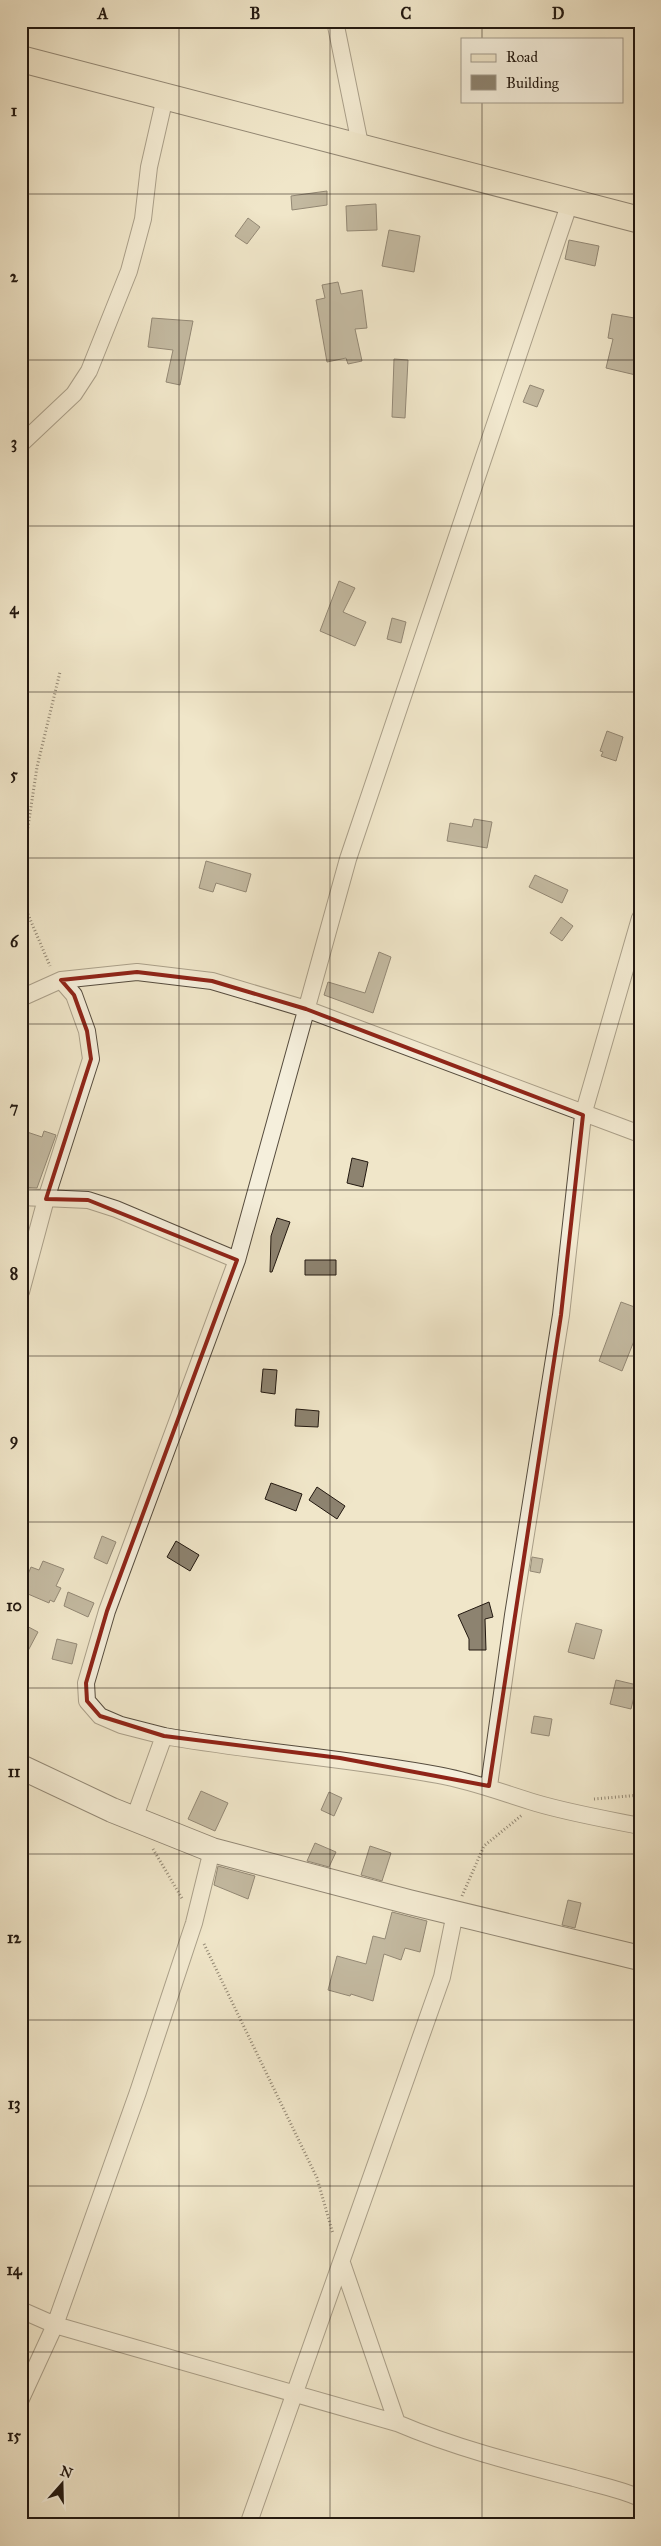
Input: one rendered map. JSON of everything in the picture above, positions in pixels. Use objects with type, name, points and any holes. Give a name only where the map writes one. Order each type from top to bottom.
[{"type":"main road","points":[[21,58],[165,98],[640,220]]},
{"type":"main road","points":[[21,1767],[134,1819],[212,1850],[640,1958]]},
{"type":"street","points":[[335,21],[361,149]]},
{"type":"street","points":[[21,444],[74,394],[89,371],[129,271],[143,219],[149,167],[165,98]]},
{"type":"street","points":[[570,202],[348,859],[237,1260],[111,1602],[86,1683],[87,1701],[100,1716],[121,1725],[164,1736],[209,1744],[340,1758],[442,1775],[488,1786],[537,1803],[640,1826]]},
{"type":"street","points":[[488,1786],[561,1315],[583,1115],[640,918]]},
{"type":"street","points":[[21,998],[61,980],[137,972],[212,981],[306,1009],[583,1115],[640,1134]]},
{"type":"street","points":[[21,1292],[46,1199],[91,1059],[88,1031],[74,995],[61,980]]},
{"type":"street","points":[[21,1197],[88,1200],[116,1208],[237,1260]]},
{"type":"street","points":[[134,1819],[164,1736]]},
{"type":"street","points":[[21,2399],[55,2325],[138,2092],[194,1923],[212,1850]]},
{"type":"street","points":[[248,2525],[442,1977],[456,1913]]},
{"type":"street","points":[[342,2263],[396,2422]]},
{"type":"street","points":[[21,2310],[55,2325],[396,2422],[422,2434],[575,2479],[620,2489],[640,2498]]},
{"type":"path","points":[[21,873],[37,767],[60,672]]},
{"type":"path","points":[[21,898],[51,969],[61,980]]},
{"type":"path","points":[[593,1799],[640,1796]]},
{"type":"path","points":[[456,1913],[484,1846],[537,1803]]},
{"type":"path","points":[[134,1819],[179,1891],[317,2178],[342,2263]]},
{"type":"highlighted area","points":[[137,972],[212,981],[306,1009],[583,1115],[561,1315],[489,1786],[340,1758],[164,1736],[100,1716],[87,1701],[86,1683],[107,1611],[237,1260],[88,1200],[46,1199],[91,1059],[87,1031],[74,995],[61,980]]},
{"type":"building","points":[[327,191],[327,205],[292,210],[291,196]]},
{"type":"building","points":[[376,204],[377,230],[347,231],[346,206]]},
{"type":"building","points":[[248,218],[260,227],[247,244],[235,236]]},
{"type":"building","points":[[389,230],[420,236],[414,272],[382,266]]},
{"type":"building","points":[[569,240],[599,246],[595,266],[565,259]]},
{"type":"building","points":[[338,282],[341,294],[362,290],[367,328],[355,329],[362,361],[348,364],[346,358],[327,362],[316,300],[325,298],[322,285]]},
{"type":"building","points":[[612,314],[640,319],[640,376],[606,368],[613,339],[608,338]]},
{"type":"building","points":[[152,318],[193,321],[180,385],[166,382],[173,350],[148,347]]},
{"type":"building","points":[[394,359],[408,360],[405,418],[392,417]]},
{"type":"building","points":[[530,385],[544,390],[537,407],[523,402]]},
{"type":"building","points":[[339,581],[355,588],[343,612],[366,622],[355,646],[320,631]]},
{"type":"building","points":[[392,618],[406,622],[401,643],[387,639]]},
{"type":"building","points":[[607,731],[623,737],[616,761],[601,756],[603,752],[600,751]]},
{"type":"building","points":[[474,819],[492,822],[487,848],[447,841],[450,823],[472,827]]},
{"type":"building","points":[[206,861],[251,874],[246,892],[216,883],[213,892],[199,888]]},
{"type":"building","points":[[535,875],[568,890],[562,903],[529,887]]},
{"type":"building","points":[[561,917],[573,926],[562,941],[550,933]]},
{"type":"building","points":[[379,952],[391,957],[373,1013],[324,995],[328,982],[365,993]]},
{"type":"building","points":[[21,1130],[42,1137],[44,1131],[56,1135],[37,1188],[21,1187]]},
{"type":"building","points":[[352,1158],[368,1162],[363,1187],[347,1183]]},
{"type":"building","points":[[277,1218],[290,1222],[272,1272],[270,1272],[271,1236]]},
{"type":"building","points":[[305,1260],[336,1260],[336,1275],[305,1275]]},
{"type":"building","points":[[621,1302],[640,1309],[640,1326],[622,1371],[599,1361]]},
{"type":"building","points":[[263,1369],[277,1370],[275,1394],[261,1392]]},
{"type":"building","points":[[296,1409],[319,1411],[318,1427],[295,1426]]},
{"type":"building","points":[[271,1483],[302,1494],[296,1511],[265,1499]]},
{"type":"building","points":[[317,1487],[345,1506],[337,1519],[309,1500]]},
{"type":"building","points":[[102,1536],[116,1542],[107,1564],[94,1558]]},
{"type":"building","points":[[176,1541],[199,1555],[190,1571],[167,1557]]},
{"type":"building","points":[[532,1557],[543,1559],[540,1573],[530,1571]]},
{"type":"building","points":[[43,1561],[64,1569],[56,1586],[61,1588],[54,1602],[50,1600],[49,1603],[21,1591],[31,1567],[39,1570]]},
{"type":"building","points":[[68,1592],[94,1603],[88,1617],[64,1606]]},
{"type":"building","points":[[489,1602],[493,1617],[485,1619],[486,1650],[469,1650],[469,1639],[458,1615]]},
{"type":"building","points":[[21,1623],[38,1632],[21,1664]]},
{"type":"building","points":[[576,1623],[602,1630],[594,1659],[568,1652]]},
{"type":"building","points":[[57,1639],[77,1644],[72,1664],[52,1659]]},
{"type":"building","points":[[616,1680],[637,1685],[631,1709],[610,1704]]},
{"type":"building","points":[[534,1716],[552,1719],[549,1736],[531,1733]]},
{"type":"building","points":[[201,1791],[228,1803],[215,1831],[188,1819]]},
{"type":"building","points":[[329,1792],[342,1798],[334,1816],[321,1810]]},
{"type":"building","points":[[315,1843],[336,1852],[329,1867],[307,1861]]},
{"type":"building","points":[[370,1846],[391,1853],[382,1881],[361,1875]]},
{"type":"building","points":[[218,1866],[255,1876],[248,1899],[214,1885]]},
{"type":"building","points":[[568,1900],[581,1903],[575,1928],[562,1925]]},
{"type":"building","points":[[392,1912],[427,1921],[420,1952],[405,1948],[401,1960],[384,1954],[373,2001],[351,1994],[350,1996],[328,1990],[337,1956],[366,1964],[373,1936],[385,1939]]}]
